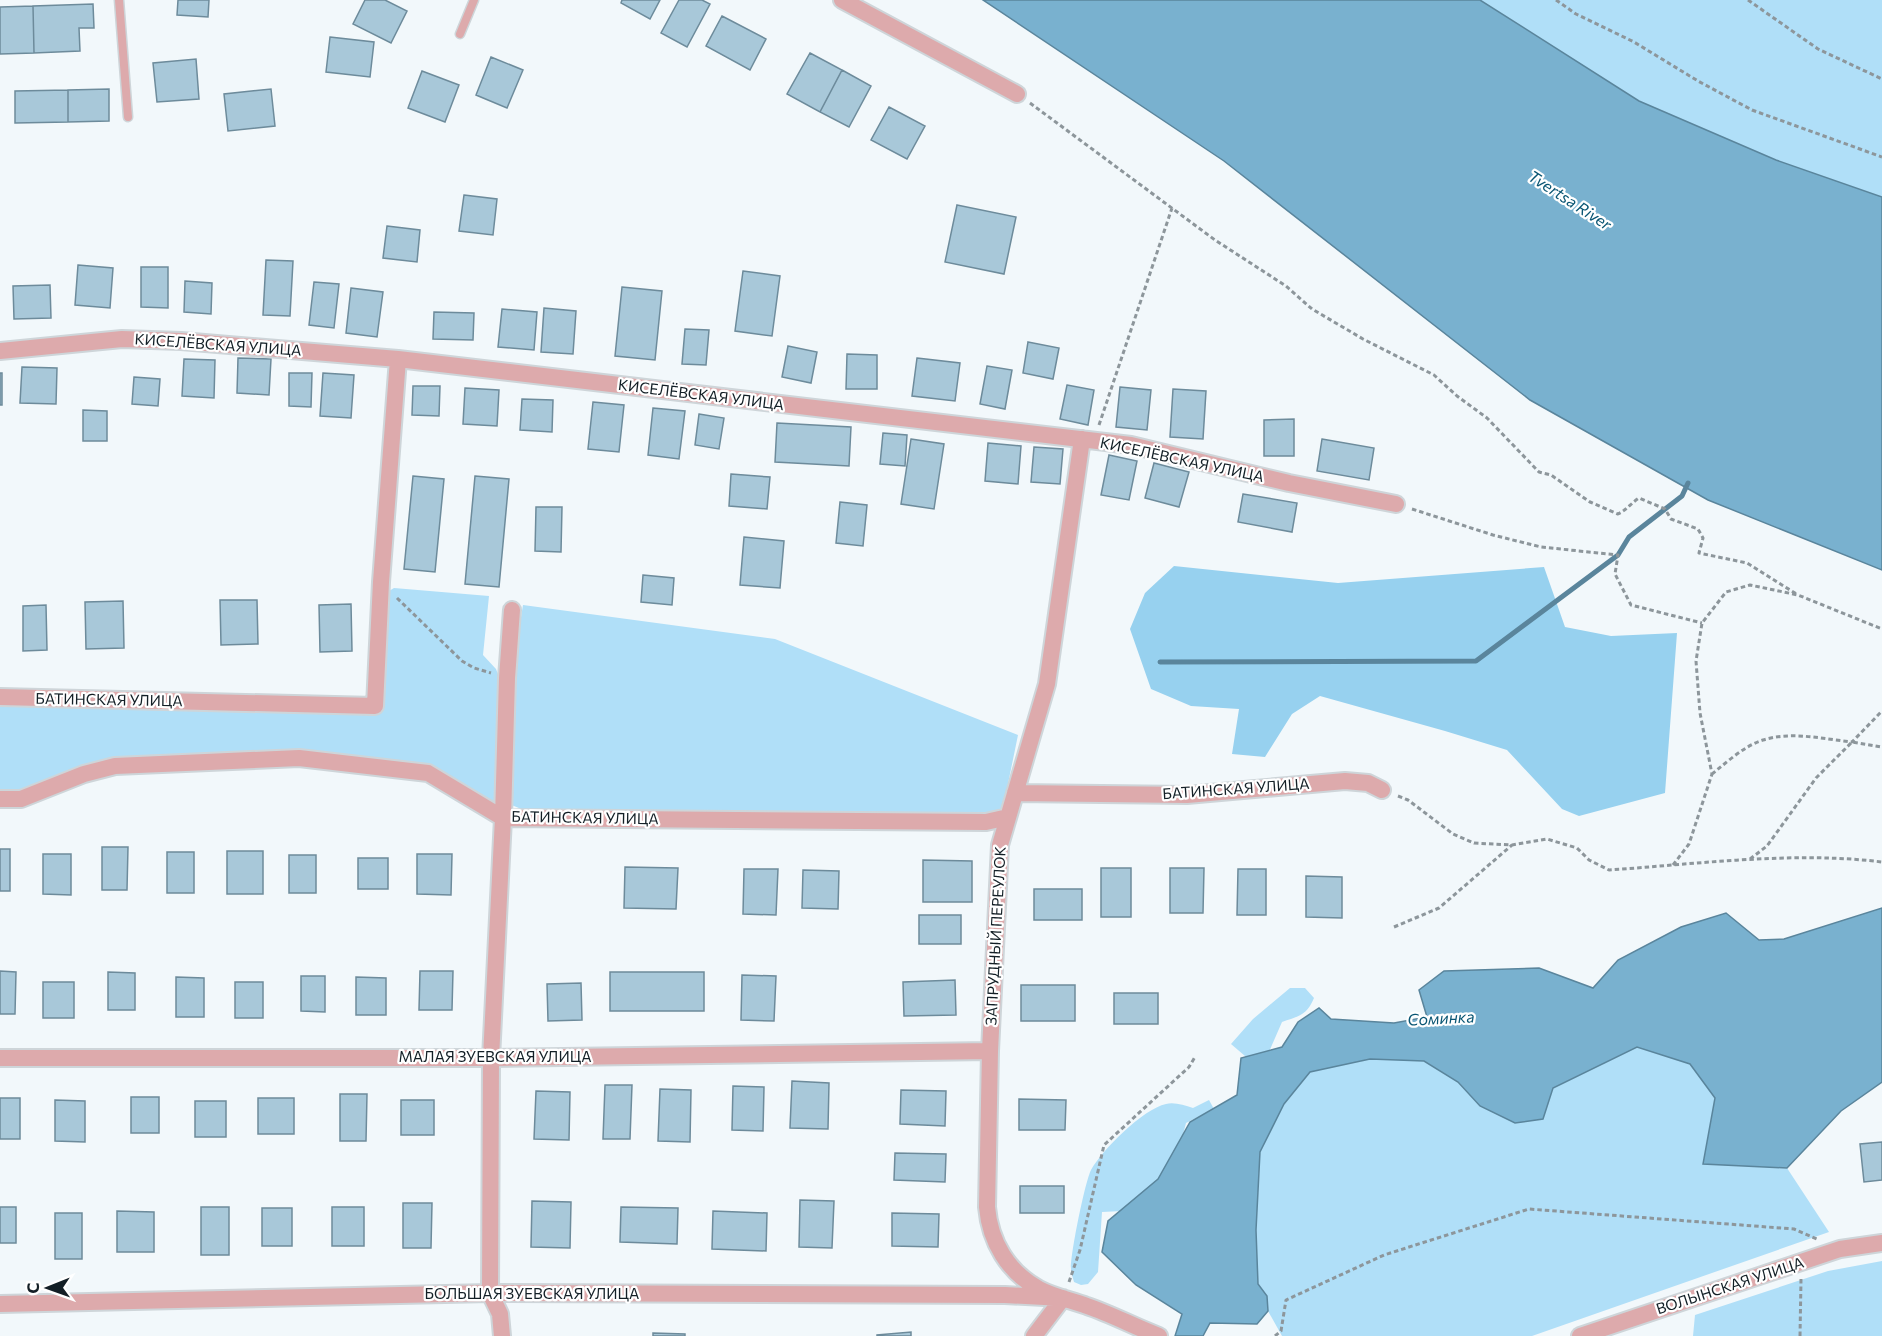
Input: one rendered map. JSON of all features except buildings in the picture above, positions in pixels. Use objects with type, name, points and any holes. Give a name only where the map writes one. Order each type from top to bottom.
[{"type":"street","points":[[842,0],[1017,93]]},
{"type":"street","name":"КИСЕЛЁВСКАЯ УЛИЦА","points":[[0,351],[122,339],[193,342],[398,359],[1089,436],[1289,483],[1396,504]]},
{"type":"street","name":"БАТИНСКАЯ УЛИЦА","points":[[0,697],[375,706],[381,582],[398,359]]},
{"type":"street","name":"ЗАПРУДНЫЙ ПЕРЕУЛОК","points":[[1064,1298],[1040,1289],[1019,1275],[1002,1255],[992,1232],[987,1207],[990,1051],[1000,845],[1047,684],[1089,436]]},
{"type":"street","points":[[502,1336],[500,1314],[490,1293],[491,1058],[503,818],[507,678],[512,610]]},
{"type":"street","name":"БАТИНСКАЯ УЛИЦА","points":[[0,799],[21,799],[84,774],[115,766],[299,758],[428,773],[503,818],[986,822],[1008,817]]},
{"type":"street","name":"БАТИНСКАЯ УЛИЦА","points":[[1015,793],[1187,795],[1345,781],[1368,783],[1382,790]]},
{"type":"street","name":"МАЛАЯ ЗУЕВСКАЯ УЛИЦА","points":[[0,1058],[491,1058],[990,1051]]},
{"type":"street","name":"ВОЛЫНСКАЯ УЛИЦА","points":[[1580,1336],[1840,1249],[1882,1243]]},
{"type":"street","name":"БОЛЬШАЯ ЗУЕВСКАЯ УЛИЦА","points":[[0,1304],[490,1293],[1005,1294],[1064,1298]]},
{"type":"street","points":[[1034,1336],[1064,1298],[1156,1335]]},
{"type":"lane","points":[[119,0],[128,117]]},
{"type":"lane","points":[[460,34],[474,0]]},
{"type":"path","points":[[1556,0],[1576,14],[1634,42],[1698,81],[1752,110],[1882,157]]},
{"type":"path","points":[[1748,0],[1818,49],[1882,79]]},
{"type":"path","points":[[1017,93],[1215,240],[1286,286],[1312,309],[1363,339],[1434,375],[1457,396],[1487,418],[1539,472],[1551,475],[1590,502],[1618,514],[1629,509],[1631,504],[1639,498],[1665,509],[1671,519],[1698,528],[1703,538],[1699,553],[1747,563],[1798,595],[1882,629]]},
{"type":"path","points":[[1089,436],[1172,208]]},
{"type":"path","points":[[1396,504],[1493,535],[1541,547],[1618,555],[1616,574],[1631,605],[1702,622]]},
{"type":"path","points":[[381,582],[462,661],[474,668],[507,678]]},
{"type":"path","points":[[1673,865],[1689,844],[1712,774],[1700,713],[1696,661],[1702,622],[1726,592],[1750,585],[1798,595]]},
{"type":"path","points":[[1748,861],[1767,846],[1816,778],[1882,711]]},
{"type":"path","points":[[1712,774],[1737,754],[1762,740],[1791,735],[1882,747]]},
{"type":"path","points":[[1382,790],[1408,800],[1453,834],[1474,843],[1512,845],[1547,839],[1577,848],[1589,860],[1609,870],[1748,861],[1848,858],[1882,862]]},
{"type":"path","points":[[1394,927],[1439,908],[1512,845]]},
{"type":"path","points":[[1064,1298],[1080,1250],[1104,1145],[1189,1067],[1195,1057]]},
{"type":"path","points":[[1275,1336],[1281,1330],[1286,1300],[1384,1255],[1529,1209],[1794,1229],[1840,1249]]},
{"type":"path","points":[[1800,1336],[1802,1262]]},
{"type":"shaded area","points":[[1480,0],[1882,0],[1882,197],[1776,160],[1639,101]]},
{"type":"shaded area","points":[[1174,566],[1338,583],[1544,567],[1565,627],[1611,636],[1677,633],[1665,793],[1579,816],[1562,809],[1507,750],[1320,696],[1292,714],[1265,757],[1232,754],[1239,709],[1191,706],[1151,689],[1130,629],[1145,593]]},
{"type":"shaded area","points":[[394,588],[489,596],[483,655],[496,669],[501,682],[500,768],[495,804],[429,767],[115,761],[15,793],[0,793],[0,703],[377,712],[384,594]]},
{"type":"shaded area","points":[[523,605],[775,639],[1018,735],[1002,813],[986,818],[526,811],[507,803],[513,666]]},
{"type":"shaded area","points":[[1290,988],[1305,988],[1314,998],[1308,1008],[1298,1016],[1282,1022],[1265,1061],[1245,1056],[1231,1044],[1253,1019]]},
{"type":"shaded area","points":[[1637,1047],[1690,1064],[1715,1098],[1703,1163],[1787,1168],[1829,1232],[1532,1336],[1282,1336],[1268,1311],[1267,1296],[1258,1284],[1256,1230],[1260,1152],[1284,1104],[1310,1072],[1370,1059],[1424,1061],[1458,1082],[1480,1106],[1553,1088]]},
{"type":"shaded area","points":[[1209,1100],[1214,1109],[1186,1123],[1179,1150],[1158,1185],[1122,1211],[1102,1212],[1098,1272],[1088,1284],[1081,1285],[1074,1282],[1071,1262],[1075,1235],[1088,1177],[1096,1162],[1124,1131],[1157,1107],[1172,1103],[1193,1108]]},
{"type":"shaded area","points":[[1882,1261],[1882,1336],[1693,1336],[1695,1315],[1828,1271]]},
{"type":"water","name":"Tvertsa River","points":[[983,0],[1480,0],[1639,101],[1776,160],[1882,197],[1882,570],[1708,500],[1530,400],[1224,161]]},
{"type":"water","name":"Соминка","points":[[1882,908],[1882,1082],[1841,1111],[1787,1168],[1703,1164],[1715,1098],[1690,1064],[1637,1047],[1553,1088],[1543,1119],[1515,1123],[1480,1106],[1458,1082],[1424,1061],[1370,1059],[1310,1072],[1284,1104],[1260,1152],[1256,1230],[1258,1284],[1267,1296],[1268,1311],[1257,1324],[1210,1323],[1203,1336],[1175,1336],[1182,1314],[1136,1285],[1102,1252],[1108,1221],[1158,1179],[1190,1122],[1237,1095],[1241,1058],[1282,1047],[1298,1022],[1319,1008],[1331,1019],[1394,1023],[1427,1017],[1419,990],[1444,971],[1539,968],[1593,988],[1618,960],[1681,927],[1726,913],[1759,940],[1784,939]]},
{"type":"waterway","points":[[1160,662],[1476,661],[1618,555],[1629,537],[1682,496],[1688,483]]}]
